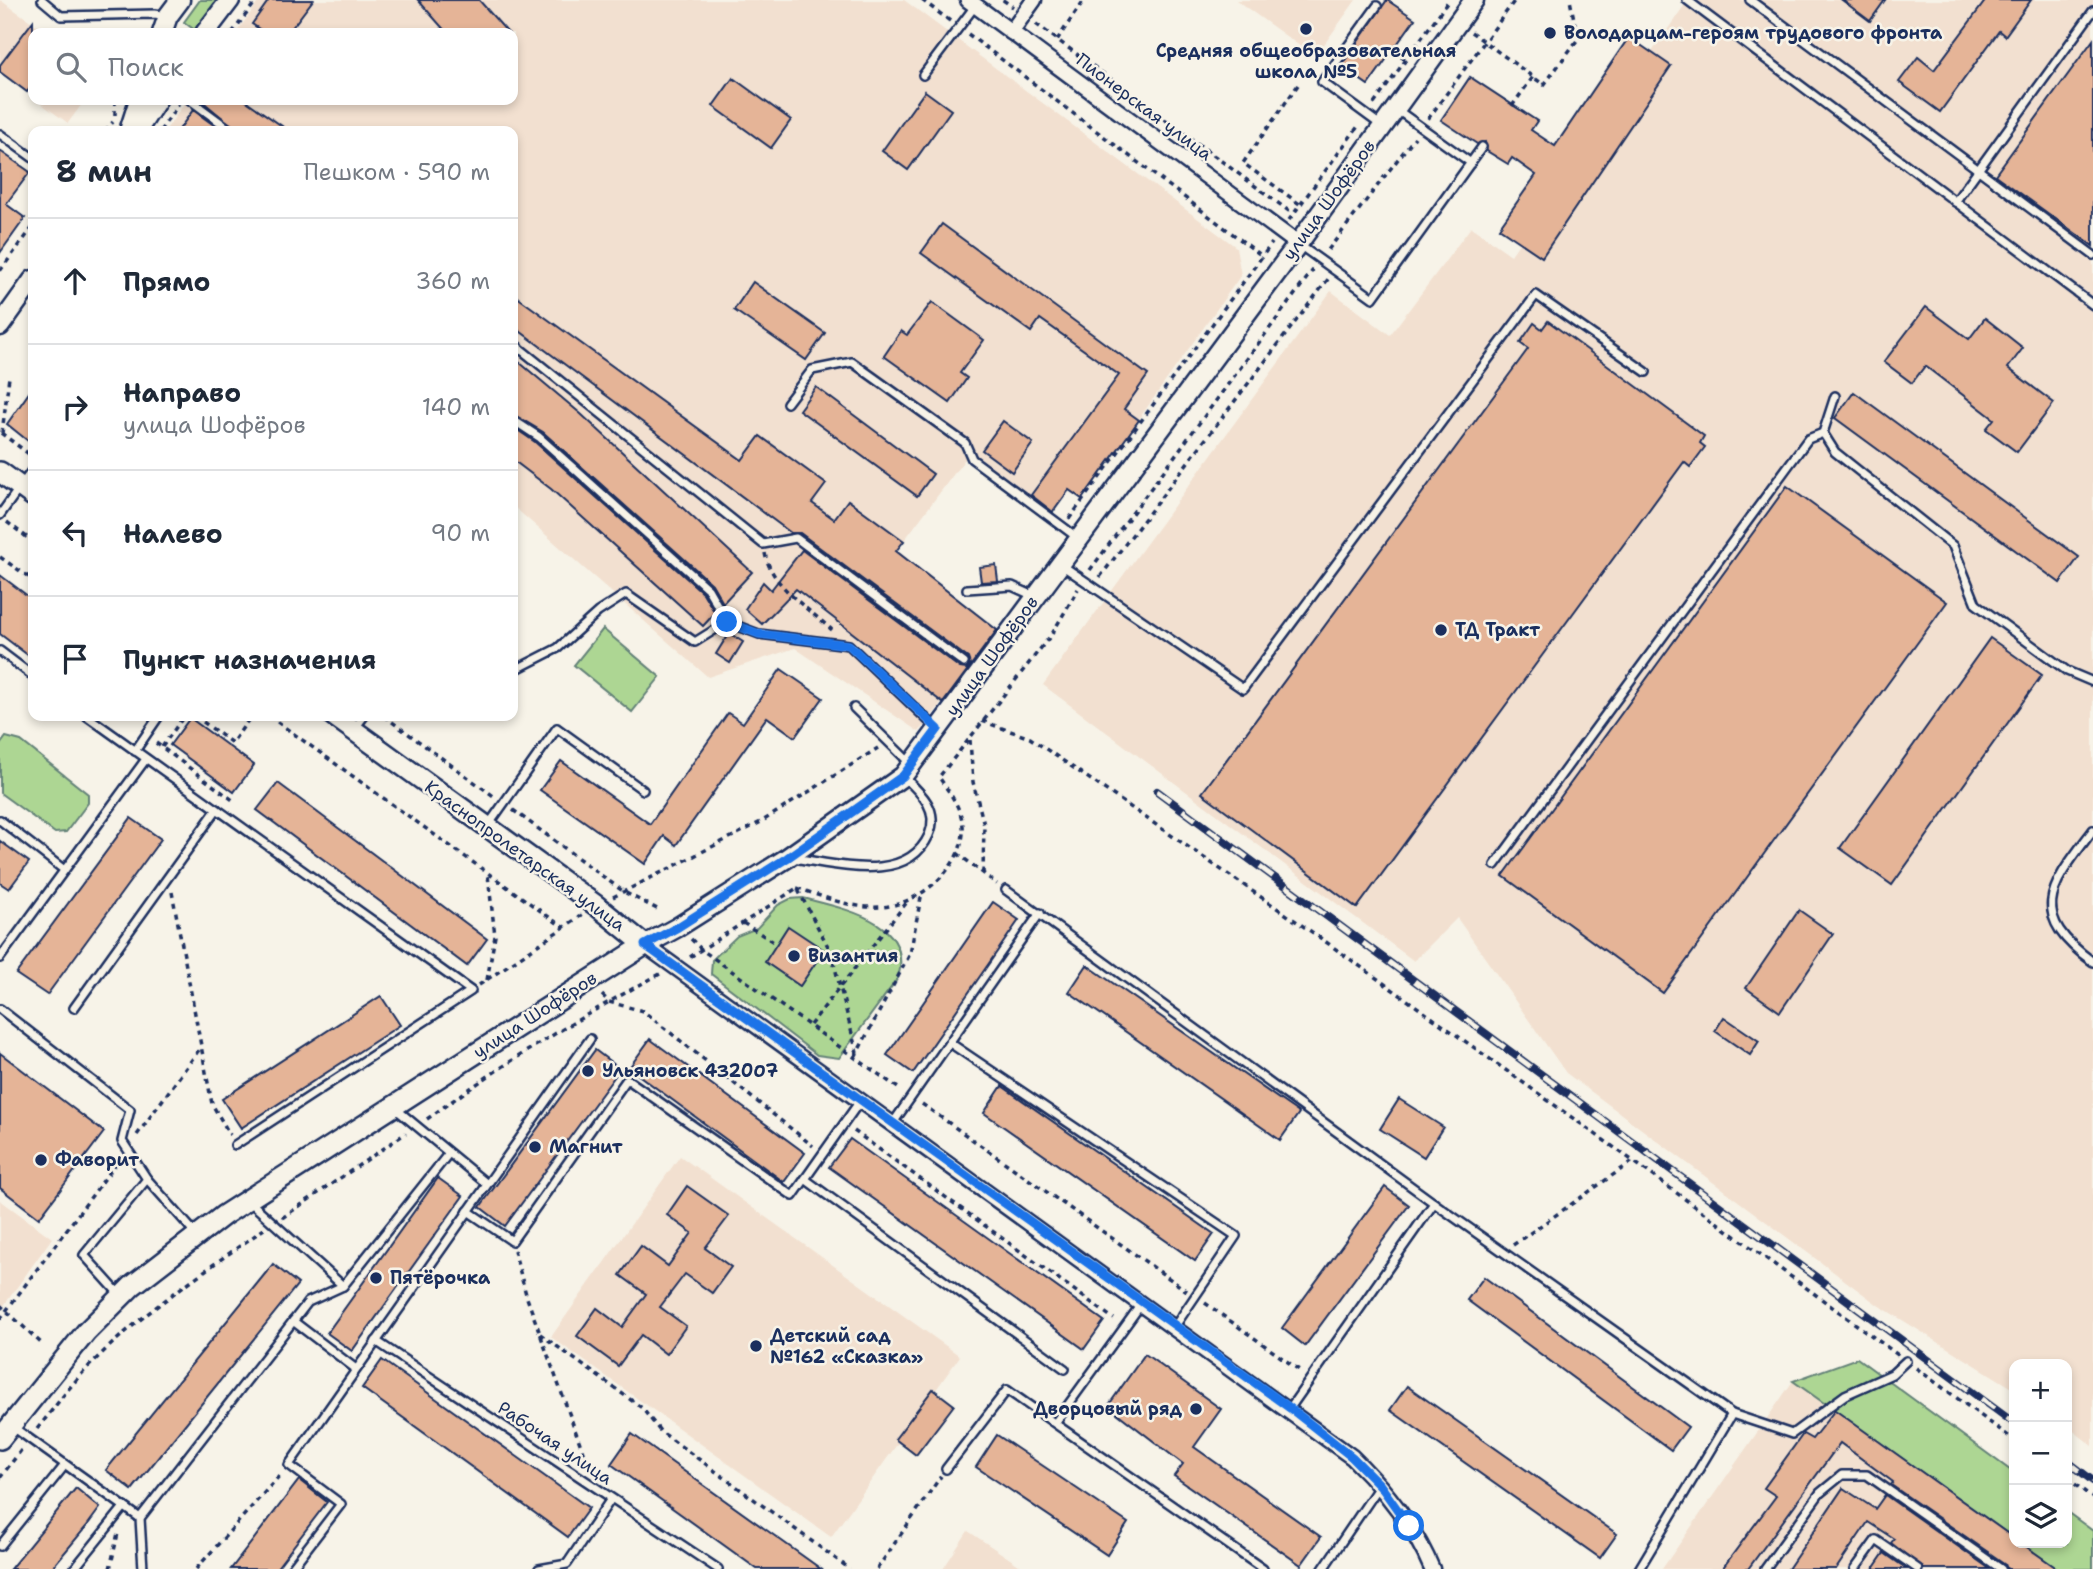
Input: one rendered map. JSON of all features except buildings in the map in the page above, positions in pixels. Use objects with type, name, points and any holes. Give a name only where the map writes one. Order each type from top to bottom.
[{"type":"main road","points":[[0,471],[27,491]]},
{"type":"main road","name":"Краснопролетарская улица","points":[[359,723],[487,827],[645,945]]},
{"type":"main road","name":"улица Шофёров","points":[[5,1432],[86,1332],[122,1296],[197,1234],[645,945]]},
{"type":"street","points":[[165,25],[180,0]]},
{"type":"street","points":[[209,28],[230,0]]},
{"type":"street","points":[[1011,32],[1034,0]]},
{"type":"street","name":"улица Шофёров","points":[[645,945],[787,858],[908,771],[1298,244],[1474,0]]},
{"type":"street","name":"Пионерская улица","points":[[971,3],[1298,244]]},
{"type":"street","points":[[131,126],[137,105]]},
{"type":"street","points":[[140,126],[155,105]]},
{"type":"street","points":[[0,326],[28,287]]},
{"type":"street","name":"Краснопролетарская улица","points":[[645,945],[1290,1408],[1352,1457],[1380,1485],[1409,1526],[1432,1569]]},
{"type":"lane","points":[[42,0],[61,16],[155,13],[165,25]]},
{"type":"lane","points":[[1687,0],[2093,305]]},
{"type":"lane","points":[[1750,0],[2093,255]]},
{"type":"lane","points":[[923,75],[958,27],[971,3]]},
{"type":"lane","points":[[1377,6],[1322,82],[1383,127]]},
{"type":"lane","points":[[1955,202],[2093,11]]},
{"type":"lane","points":[[197,105],[225,126]]},
{"type":"lane","points":[[1396,108],[1471,163]]},
{"type":"lane","points":[[0,134],[28,154]]},
{"type":"lane","points":[[1298,244],[1373,298],[1482,147]]},
{"type":"lane","points":[[1059,564],[1243,689],[1536,295],[1646,372]]},
{"type":"lane","points":[[518,347],[763,544],[796,538],[964,663]]},
{"type":"lane","points":[[787,403],[812,370],[852,362],[965,443],[972,459],[1078,538]]},
{"type":"lane","points":[[1823,433],[1835,396]]},
{"type":"lane","points":[[518,423],[539,438],[708,589],[727,622],[759,634],[849,645],[938,729]]},
{"type":"lane","points":[[1823,433],[1835,452],[1953,546],[1976,604],[2067,671],[2093,682]]},
{"type":"lane","points":[[1495,865],[1808,439],[1823,433]]},
{"type":"lane","points":[[0,516],[27,491]]},
{"type":"lane","points":[[967,589],[1012,586],[1036,596]]},
{"type":"lane","points":[[518,668],[558,648],[598,611],[625,594],[695,642],[727,622]]},
{"type":"lane","points":[[0,651],[28,672]]},
{"type":"lane","points":[[787,858],[875,868],[906,860],[927,839],[933,817],[923,795],[889,741],[854,708]]},
{"type":"lane","points":[[95,721],[471,991],[235,1144]]},
{"type":"lane","points":[[135,751],[155,721]]},
{"type":"lane","points":[[487,827],[557,728],[643,790]]},
{"type":"lane","points":[[0,958],[146,759]]},
{"type":"lane","points":[[74,1008],[217,809]]},
{"type":"lane","points":[[0,820],[64,869]]},
{"type":"lane","points":[[2093,830],[2060,874],[2051,896],[2053,923],[2068,944],[2093,962]]},
{"type":"lane","points":[[1006,890],[1434,1203],[1732,1414],[1792,1434],[1845,1395],[1892,1374],[1906,1361]]},
{"type":"lane","points":[[893,1124],[1040,913]]},
{"type":"lane","points":[[0,1009],[130,1110],[122,1141],[147,1179],[197,1234]]},
{"type":"lane","points":[[291,1569],[341,1504],[289,1465],[590,1038]]},
{"type":"lane","points":[[950,1043],[1236,1236],[1175,1326]]},
{"type":"lane","points":[[468,1210],[512,1241],[627,1079],[793,1196],[861,1100]]},
{"type":"lane","points":[[393,1106],[487,1184]]},
{"type":"lane","points":[[143,1569],[140,1518],[308,1302],[343,1286],[449,1153]]},
{"type":"lane","points":[[122,1296],[84,1255],[147,1179]]},
{"type":"lane","points":[[805,1179],[1065,1369]]},
{"type":"lane","points":[[248,1200],[343,1286]]},
{"type":"lane","points":[[1290,1408],[1309,1377],[1434,1203]]},
{"type":"lane","points":[[1055,1423],[1142,1302]]},
{"type":"lane","points":[[293,1321],[356,1369]]},
{"type":"lane","name":"Рабочая улица","points":[[376,1341],[718,1569]]},
{"type":"lane","points":[[946,1469],[1007,1390],[1263,1569]]},
{"type":"lane","points":[[1639,1569],[1732,1414]]},
{"type":"lane","points":[[5,1432],[65,1465],[140,1518]]},
{"type":"lane","points":[[0,1546],[65,1465]]},
{"type":"lane","points":[[1765,1569],[1820,1493],[1842,1475],[1867,1475],[2001,1569]]},
{"type":"lane","points":[[1323,1569],[1380,1485]]},
{"type":"lane","points":[[539,1569],[567,1564],[611,1499]]},
{"type":"lane","points":[[74,1569],[124,1507]]},
{"type":"lane","points":[[1855,1569],[1876,1540],[1918,1569]]},
{"type":"path","points":[[236,28],[257,0]]},
{"type":"path","points":[[922,0],[1262,256],[1063,526]]},
{"type":"path","points":[[1003,0],[1293,214]]},
{"type":"path","points":[[1057,40],[1084,0]]},
{"type":"path","points":[[939,777],[1052,634],[1083,580],[1515,0]]},
{"type":"path","points":[[1457,23],[1544,85],[1578,39],[1570,0]]},
{"type":"path","points":[[1392,52],[1406,60]]},
{"type":"path","points":[[1512,106],[1533,78]]},
{"type":"path","points":[[1298,85],[1243,163],[1301,205]]},
{"type":"path","points":[[110,126],[115,119],[115,105]]},
{"type":"path","points":[[164,126],[179,105]]},
{"type":"path","points":[[0,271],[28,234]]},
{"type":"path","points":[[1093,586],[1334,270]]},
{"type":"path","points":[[9,377],[1,433],[28,453]]},
{"type":"path","points":[[0,516],[28,538]]},
{"type":"path","points":[[763,544],[768,568],[784,587],[849,645]]},
{"type":"path","points":[[0,557],[28,577]]},
{"type":"path","points":[[162,747],[180,721]]},
{"type":"path","points":[[202,721],[232,743],[247,721]]},
{"type":"path","points":[[276,721],[563,927],[471,991]]},
{"type":"path","points":[[982,721],[1030,738],[1319,937],[1633,1161],[2009,1436]]},
{"type":"path","points":[[145,735],[234,801]]},
{"type":"path","points":[[970,738],[973,782],[985,825],[983,873]]},
{"type":"path","points":[[659,910],[624,892],[761,822],[889,741]]},
{"type":"path","points":[[957,853],[1006,890]]},
{"type":"path","points":[[487,980],[495,936],[488,874]]},
{"type":"path","points":[[169,876],[212,1104],[235,1144]]},
{"type":"path","points":[[689,958],[797,888],[831,952],[856,1056]]},
{"type":"path","points":[[856,1056],[910,954],[922,891]]},
{"type":"path","points":[[810,1026],[909,900]]},
{"type":"path","points":[[743,923],[777,944]]},
{"type":"path","points":[[689,937],[702,950],[1309,1377]]},
{"type":"path","points":[[609,1002],[660,974]]},
{"type":"path","points":[[598,991],[609,1002],[643,1011],[822,1154]]},
{"type":"path","points":[[0,1319],[201,1047]]},
{"type":"path","points":[[844,1124],[1124,1327]]},
{"type":"path","points":[[1503,1252],[1633,1161]]},
{"type":"path","points":[[512,1241],[540,1334],[596,1489]]},
{"type":"path","points":[[0,1305],[41,1343]]},
{"type":"path","points":[[540,1334],[642,1408],[660,1431],[850,1569]]},
{"type":"path","points":[[196,1569],[289,1465]]},
{"type":"path","points":[[877,1569],[946,1469]]},
{"type":"path","points":[[2072,1482],[2093,1498]]},
{"type":"path","points":[[110,1569],[124,1507]]},
{"type":"shaded area","points":[[0,0],[41,28],[28,28],[28,93],[0,72]]},
{"type":"shaded area","points":[[260,0],[904,0],[1236,247],[1241,275],[1082,499],[1069,490],[1053,512],[971,451],[897,550],[998,631],[919,732],[795,648],[708,677],[518,510],[518,126],[169,126],[183,105],[518,105],[518,28],[240,28]]},
{"type":"shaded area","name":"Средняя общеобразовательная школа №5","points":[[1236,0],[1356,0],[1315,57]]},
{"type":"shaded area","points":[[1688,0],[2093,0],[2093,1446],[2072,1430],[2072,1359],[2009,1359],[2009,1386],[1878,1305],[1566,1073],[1457,918],[1414,961],[1043,685],[1331,291],[1390,335],[1471,227],[1511,255]]},
{"type":"shaded area","points":[[43,105],[81,105],[68,123]]},
{"type":"shaded area","name":"Детский сад №162 «Сказка»","points":[[680,1156],[960,1356],[831,1537],[551,1337]]},
{"type":"shaded area","points":[[0,1200],[52,1238],[0,1311]]},
{"type":"shaded area","points":[[1793,1381],[2009,1534],[2009,1548],[2028,1548],[2058,1569],[1662,1569]]},
{"type":"shaded area","points":[[968,1531],[1025,1569],[943,1569]]},
{"type":"green space","points":[[200,0],[219,0],[198,28],[192,28],[184,22]]},
{"type":"green space","points":[[603,629],[660,677],[632,712],[574,665]]},
{"type":"green space","points":[[6,737],[21,741],[88,794],[88,803],[66,832],[55,833],[0,793],[0,745]]},
{"type":"green space","points":[[803,898],[856,913],[872,921],[896,943],[900,959],[898,978],[839,1058],[817,1055],[711,974],[712,960],[737,936],[757,928],[778,905],[790,899]]},
{"type":"green space","points":[[1857,1358],[2009,1469],[2009,1534],[1793,1381]]},
{"type":"green space","points":[[2072,1516],[2093,1531],[2093,1569],[2058,1569],[2028,1548],[2072,1548]]},
{"type":"railway","points":[[1157,791],[2013,1422]]},
{"type":"railway","points":[[2072,1465],[2093,1481]]},
{"type":"place","name":"Средняя общеобразовательная школа №5","points":[[1306,29]]},
{"type":"place","name":"Володарцам-героям трудового фронта","points":[[1550,33]]},
{"type":"place","name":"ТД Тракт","points":[[1441,630]]},
{"type":"place","name":"Византия","points":[[794,956]]},
{"type":"place","name":"Ульяновск 432007","points":[[588,1071]]},
{"type":"place","name":"Магнит","points":[[535,1147]]},
{"type":"place","name":"Фаворит","points":[[41,1160]]},
{"type":"place","name":"Пятёрочка","points":[[376,1278]]},
{"type":"place","name":"Детский сад №162 «Сказка»","points":[[756,1346]]},
{"type":"place","name":"Дворцовый ряд","points":[[1196,1409]]},
{"type":"route","points":[[727,622],[759,634],[849,645],[938,729],[903,776],[787,858],[645,945],[1290,1408],[1352,1457],[1380,1485],[1409,1526]]}]
